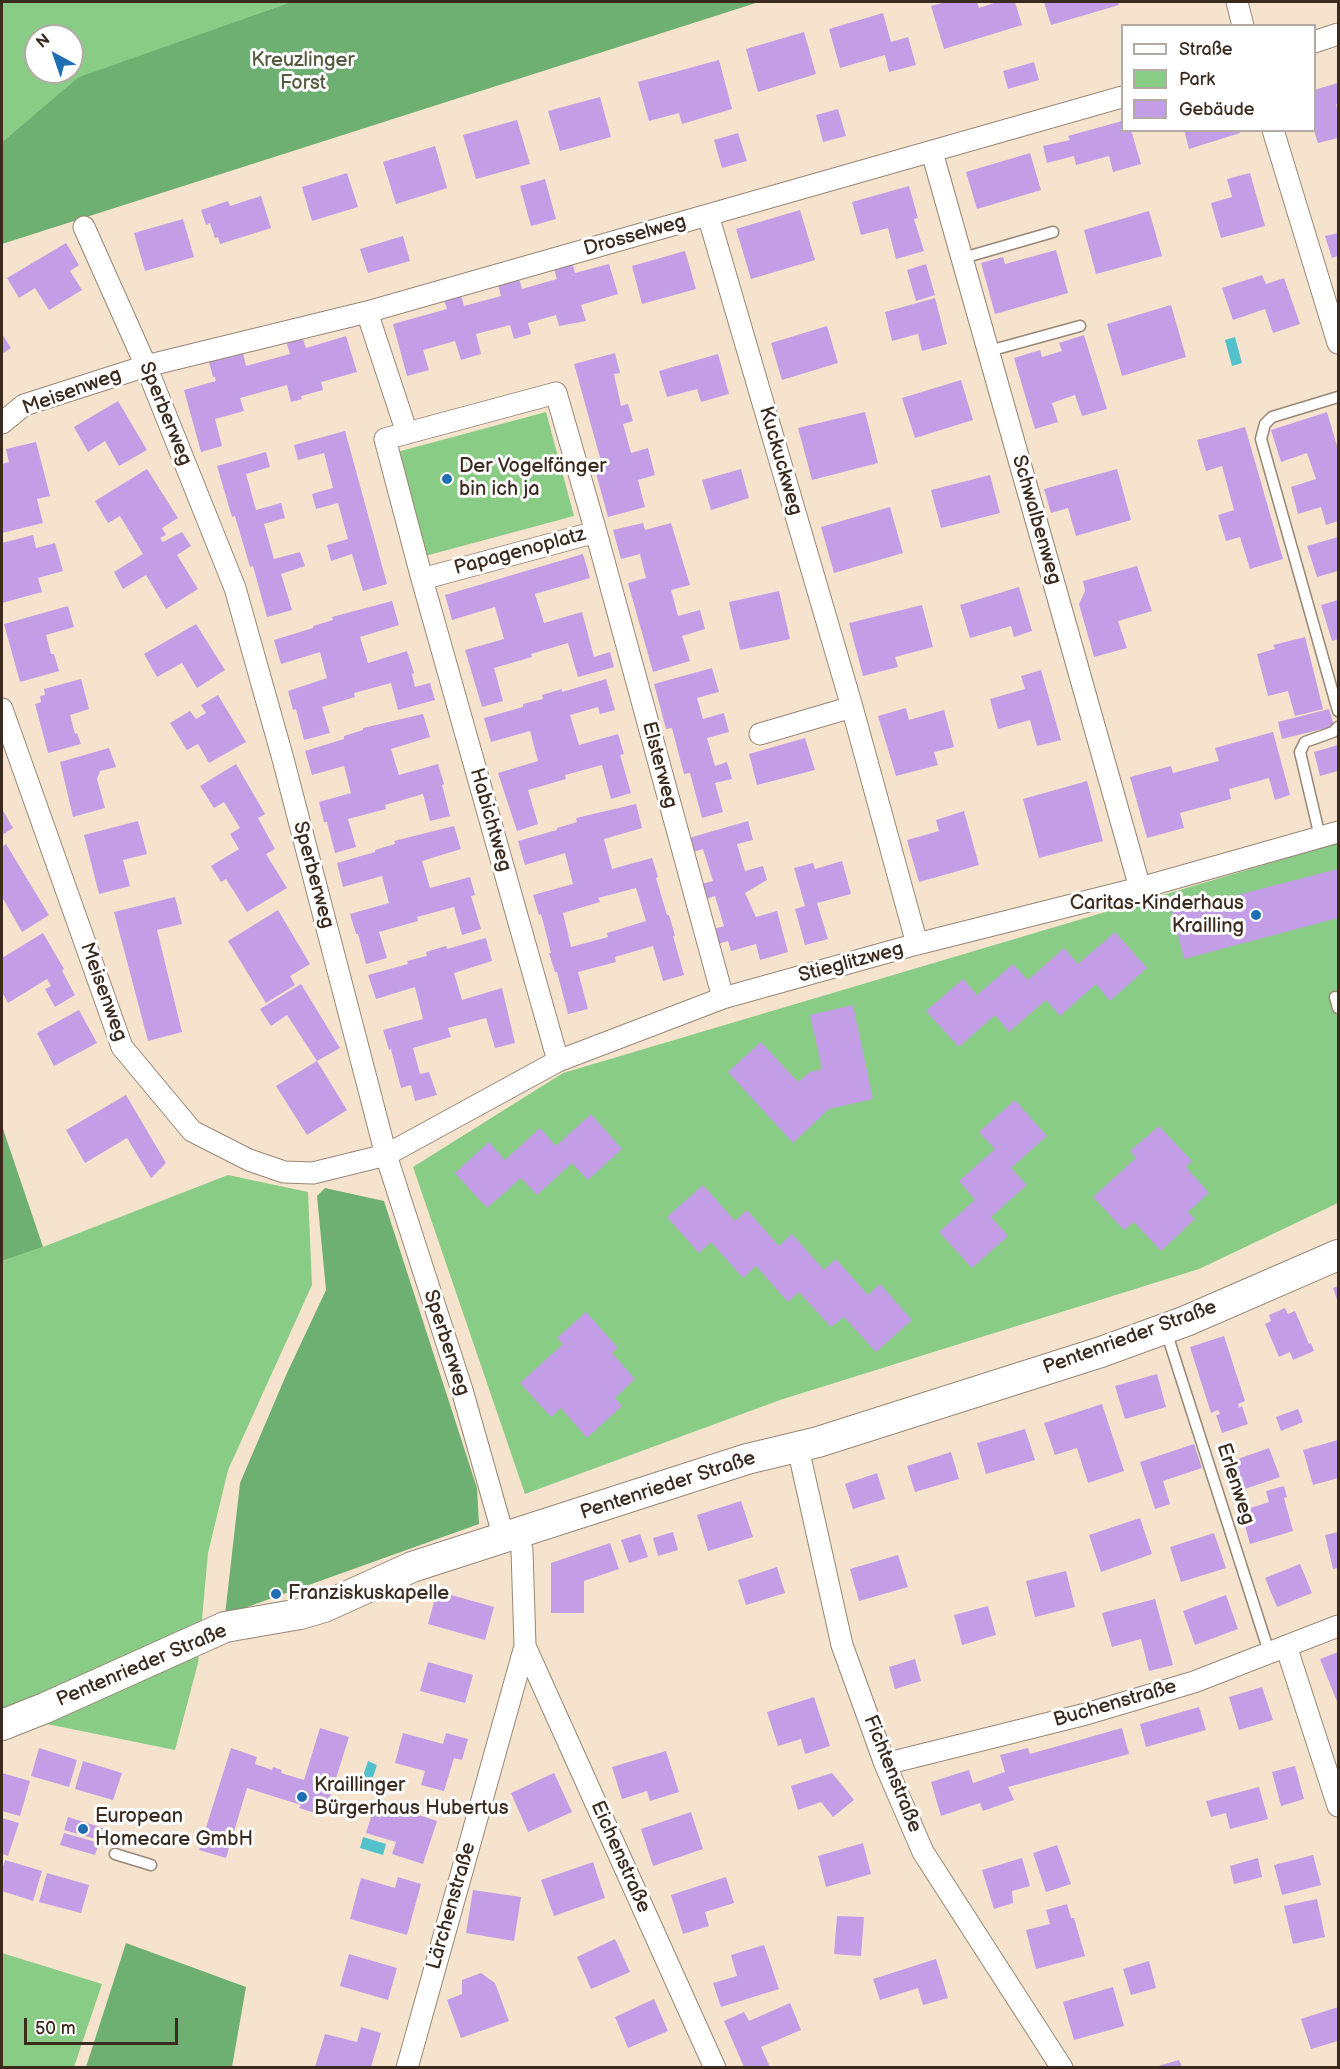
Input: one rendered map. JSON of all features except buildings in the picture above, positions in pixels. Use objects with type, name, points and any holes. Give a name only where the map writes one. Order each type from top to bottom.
[{"type":"street","points":[[1236,2],[1242,24]]},
{"type":"street","points":[[1316,41],[1338,34]]},
{"type":"street","name":"Drosselweg","points":[[146,366],[367,312],[1121,97]]},
{"type":"street","points":[[1274,132],[1338,343]]},
{"type":"street","name":"Schwalbenweg","points":[[932,152],[1140,888]]},
{"type":"street","name":"Kuckuckweg","points":[[708,215],[852,707],[917,944]]},
{"type":"street","name":"Sperberweg","points":[[84,227],[146,366],[235,588],[283,759],[386,1155],[511,1536]]},
{"type":"street","points":[[367,312],[407,433]]},
{"type":"street","name":"Meisenweg","points":[[2,423],[24,405],[146,366]]},
{"type":"street","name":"Papagenoplatz","points":[[556,393],[596,532],[423,579],[385,439],[407,433],[556,393]]},
{"type":"street","name":"Elsterweg","points":[[596,532],[723,998]]},
{"type":"street","name":"Habichtweg","points":[[423,579],[558,1061]]},
{"type":"street","points":[[760,734],[852,707]]},
{"type":"street","name":"Meisenweg","points":[[2,709],[122,1047],[192,1131],[249,1160],[284,1172],[313,1173],[386,1155]]},
{"type":"street","name":"Stieglitzweg","points":[[386,1155],[558,1061],[723,998],[917,944],[1140,888],[1329,835]]},
{"type":"street","name":"Pentenrieder Straße","points":[[2,1725],[225,1627],[300,1614],[324,1607],[412,1567],[747,1459],[798,1448],[1101,1352],[1197,1316],[1338,1255]]},
{"type":"street","name":"Fichtenstraße","points":[[798,1448],[842,1646],[885,1764],[923,1852],[1062,2067]]},
{"type":"street","name":"Lärchenstraße","points":[[407,2067],[525,1646],[522,1550],[511,1536]]},
{"type":"street","name":"Buchenstraße","points":[[885,1764],[1086,1714],[1194,1682],[1338,1626]]},
{"type":"street","name":"Eichenstraße","points":[[525,1646],[715,2067]]},
{"type":"street","points":[[1278,1649],[1338,1806]]},
{"type":"lane","points":[[963,258],[1053,232]]},
{"type":"lane","points":[[989,351],[1080,326]]},
{"type":"lane","points":[[1338,397],[1272,417],[1264,424],[1261,439],[1338,711]]},
{"type":"lane","points":[[1329,835],[1300,752],[1305,742],[1333,732],[1338,727]]},
{"type":"lane","name":"Erlenweg","points":[[1165,1328],[1278,1649]]},
{"type":"lane","points":[[115,1854],[151,1865]]},
{"type":"green space","points":[[2,2],[291,2],[84,76],[84,24],[24,24],[24,84],[72,84],[2,142]]},
{"type":"green space","name":"Kreuzlinger Forst","points":[[291,2],[759,2],[2,244],[2,142],[71,84],[84,84],[84,75]]},
{"type":"green space","points":[[546,412],[574,516],[425,556],[397,452]]},
{"type":"green space","points":[[1338,843],[1338,1203],[1199,1269],[780,1400],[525,1494],[413,1167],[563,1073]]},
{"type":"green space","points":[[2,1126],[43,1247],[2,1261]]},
{"type":"green space","points":[[228,1175],[308,1192],[312,1285],[228,1470],[208,1553],[198,1663],[175,1750],[37,1722],[2,1739],[2,1261]]},
{"type":"green space","points":[[325,1188],[384,1201],[477,1488],[479,1524],[225,1615],[240,1483],[287,1373],[326,1290],[317,1196]]},
{"type":"green space","points":[[126,1943],[246,1987],[232,2067],[86,2067]]},
{"type":"green space","points":[[2,1953],[102,1984],[74,2067],[2,2067]]},
{"type":"water","points":[[1235,337],[1242,363],[1232,366],[1225,340]]},
{"type":"water","points":[[368,1761],[377,1765],[370,1786],[361,1782]]},
{"type":"water","points":[[363,1837],[386,1844],[383,1855],[360,1848]]},
{"type":"place","name":"Der Vogelfänger bin ich ja","points":[[447,479]]},
{"type":"place","name":"Caritas-Kinderhaus Krailling","points":[[1256,915]]},
{"type":"place","name":"Franziskuskapelle","points":[[276,1594]]},
{"type":"place","name":"Kraillinger Bürgerhaus Hubertus","points":[[302,1797]]},
{"type":"place","name":"European Homecare GmbH","points":[[83,1829]]}]
